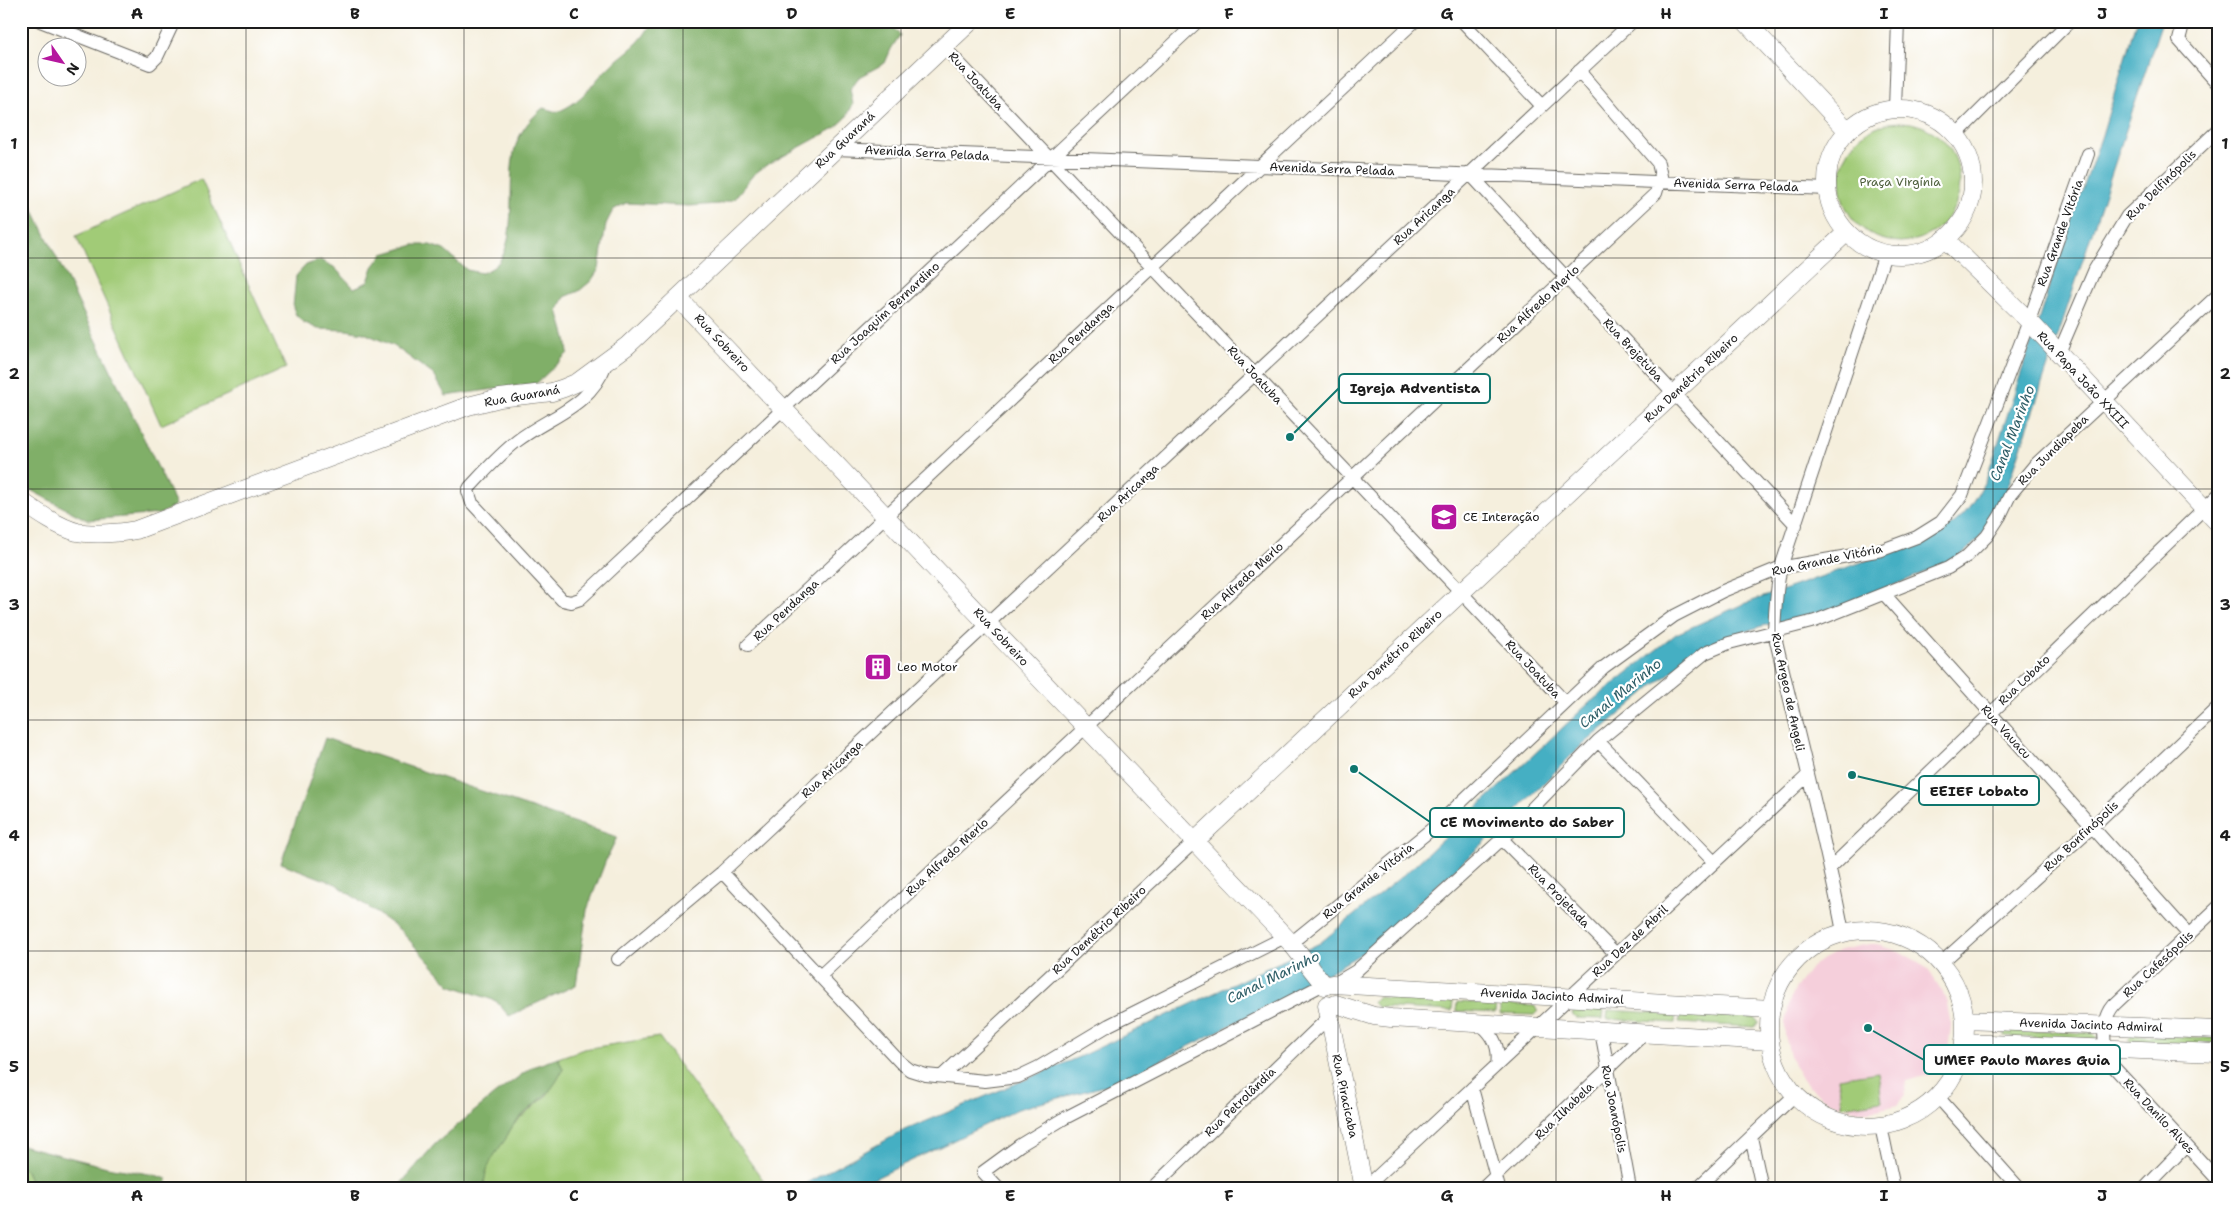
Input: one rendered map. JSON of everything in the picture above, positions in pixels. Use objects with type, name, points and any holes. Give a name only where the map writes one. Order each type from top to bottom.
[{"type":"street","points":[[40,21],[150,64],[157,57],[174,21]]},
{"type":"street","name":"Rua Guaraná","points":[[21,501],[62,526],[77,532],[120,533],[136,530],[468,406],[500,398],[564,388],[578,382],[606,364],[678,298],[971,21]]},
{"type":"street","name":"Rua Joaquim Bernardino","points":[[606,364],[597,382],[583,399],[519,440],[468,491],[472,503],[562,600],[571,602],[580,599],[1198,21]]},
{"type":"street","name":"Rua Pendanga","points":[[748,645],[1414,21]]},
{"type":"street","points":[[1462,21],[1542,106]]},
{"type":"street","name":"Rua Aricanga","points":[[618,959],[722,872],[1633,21]]},
{"type":"street","points":[[1745,21],[1848,131]]},
{"type":"street","points":[[1895,109],[1898,21]]},
{"type":"street","points":[[1956,135],[2070,21]]},
{"type":"street","points":[[2184,21],[2179,40],[2218,84]]},
{"type":"street","name":"Rua Joatuba","points":[[944,47],[1566,703]]},
{"type":"street","points":[[1579,71],[1658,163],[1661,182]]},
{"type":"street","points":[[1895,109],[1912,110],[1928,115],[1943,123],[1956,135],[1965,150],[1971,167],[1972,193],[1963,218],[1945,239],[1932,248],[1917,253],[1901,255],[1885,254],[1864,245],[1847,232],[1832,209],[1828,189],[1828,173],[1832,158],[1848,131],[1870,116],[1895,109]]},
{"type":"street","name":"Rua Delfinópolis","points":[[2057,351],[2095,269],[2128,216],[2218,130]]},
{"type":"street","name":"Avenida Serra Pelada","points":[[835,149],[1828,189]]},
{"type":"street","name":"Rua Grande Vitória","points":[[722,872],[905,1066],[918,1073],[996,1081],[1029,1073],[1094,1033],[1291,944],[1438,824],[1566,703],[1627,649],[1674,616],[1722,591],[1781,567],[1882,550],[1917,537],[1941,522],[1962,495],[2031,324],[2088,154]]},
{"type":"street","name":"Rua Brejetuba","points":[[1470,175],[1796,525]]},
{"type":"street","name":"Rua Alfredo Merlo","points":[[820,976],[1652,197],[1661,182]]},
{"type":"street","name":"Rua Demétrio Ribeiro","points":[[942,1076],[1847,232]]},
{"type":"street","name":"Rua Papa João XXIII","points":[[1945,239],[2057,351],[2218,523]]},
{"type":"street","name":"Rua Argeo de Angeli","points":[[1843,932],[1831,867],[1807,776],[1774,628],[1781,567],[1885,254]]},
{"type":"street","name":"Rua Jundiapeba","points":[[1774,628],[1816,621],[1885,595],[1948,568],[1967,556],[1987,536],[2021,480],[2102,401],[2218,295]]},
{"type":"street","name":"Rua Sobreiro","points":[[678,298],[1086,727],[1326,983]]},
{"type":"street","name":"Rua Lobato","points":[[1831,867],[1989,713],[2218,495]]},
{"type":"street","name":"Rua Vauacu","points":[[1885,595],[2091,828],[2189,935]]},
{"type":"street","points":[[1358,977],[1502,839],[1598,741],[1705,654],[1729,643],[1774,628]]},
{"type":"street","name":"Rua Bonfinópolis","points":[[1941,963],[2091,828],[2218,707]]},
{"type":"street","points":[[1598,741],[1714,862]]},
{"type":"street","name":"Rua Dez de Abril","points":[[1364,1188],[1807,776]]},
{"type":"street","name":"Rua Projetada","points":[[1502,839],[1616,954]]},
{"type":"street","name":"Rua Cafesópolis","points":[[2105,1026],[2107,1016],[2114,1006],[2218,907]]},
{"type":"street","points":[[1870,930],[1896,934],[1921,946],[1941,963],[1958,990],[1965,1020],[1964,1043],[1955,1072],[1938,1096],[1912,1116],[1881,1126],[1854,1126],[1816,1112],[1795,1095],[1778,1069],[1770,1041],[1771,1009],[1782,979],[1802,954],[1828,937],[1843,932],[1870,930]]},
{"type":"street","name":"Avenida Jacinto Admiral","points":[[1326,983],[1358,977],[1570,997],[1771,1009]]},
{"type":"street","points":[[998,1188],[983,1172],[1020,1145],[1063,1119],[1326,983]]},
{"type":"street","name":"Rua Piracicaba","points":[[1326,983],[1338,988],[1341,994],[1331,1008],[1364,1188]]},
{"type":"street","points":[[1331,1008],[1374,1016],[1478,1024],[1770,1041]]},
{"type":"street","name":"Rua Petrolândia","points":[[1152,1188],[1331,1008]]},
{"type":"street","name":"Avenida Jacinto Admiral","points":[[1965,1020],[2218,1030]]},
{"type":"street","points":[[1478,1024],[1495,1041],[1498,1057],[1497,1065]]},
{"type":"street","points":[[2105,1026],[2106,1048]]},
{"type":"street","name":"Rua Joanópolis","points":[[1601,1031],[1606,1070],[1630,1188]]},
{"type":"street","name":"Rua Ilhabela","points":[[1483,1188],[1497,1182],[1644,1033]]},
{"type":"street","name":"Avenida Jacinto Admiral","points":[[1964,1043],[2218,1053]]},
{"type":"street","name":"Rua Danilo Alves","points":[[2106,1048],[2111,1064],[2218,1180]]},
{"type":"street","points":[[1472,1088],[1497,1182]]},
{"type":"street","points":[[1697,1188],[1795,1095]]},
{"type":"street","points":[[1938,1096],[2019,1188]]},
{"type":"street","points":[[1881,1126],[1894,1188]]},
{"type":"street","points":[[1751,1137],[1762,1188]]},
{"type":"street","points":[[2145,1188],[2186,1146]]},
{"type":"shaded area","points":[[1864,945],[1876,945],[1899,951],[1920,963],[1929,971],[1942,991],[1947,1003],[1951,1026],[1948,1050],[1938,1072],[1907,1081],[1905,1095],[1897,1105],[1866,1111],[1854,1110],[1831,1102],[1811,1089],[1803,1080],[1791,1059],[1785,1036],[1785,1023],[1790,1000],[1795,989],[1810,969],[1819,961],[1840,950]]},
{"type":"green space","points":[[652,21],[887,21],[900,35],[885,63],[859,77],[850,89],[853,104],[846,118],[835,128],[765,166],[753,175],[734,199],[719,204],[689,206],[626,203],[613,210],[606,224],[599,269],[591,281],[579,291],[565,297],[558,310],[568,353],[537,383],[446,396],[434,375],[394,346],[364,333],[318,329],[303,322],[296,315],[293,307],[296,276],[306,265],[320,260],[334,267],[354,288],[368,282],[373,267],[383,254],[414,245],[430,245],[444,250],[467,270],[482,273],[496,265],[503,255],[508,241],[513,158],[516,145],[524,129],[543,108],[557,112],[573,104],[585,94],[607,69],[638,42]]},
{"type":"green space","name":"Praça Virgínia","points":[[1900,122],[1912,123],[1923,127],[1933,132],[1942,140],[1950,149],[1955,159],[1959,170],[1959,194],[1955,205],[1950,215],[1942,224],[1933,232],[1923,237],[1912,241],[1900,242],[1888,241],[1877,237],[1867,232],[1858,224],[1850,215],[1845,205],[1841,194],[1840,182],[1841,170],[1845,159],[1850,149],[1858,140],[1867,132],[1877,127],[1888,123]]},
{"type":"green space","points":[[201,179],[286,368],[161,425],[76,236]]},
{"type":"green space","points":[[26,194],[176,505],[160,514],[87,520],[21,485],[21,197]]},
{"type":"green space","points":[[325,738],[617,837],[587,910],[576,985],[509,1016],[496,1001],[450,985],[400,930],[336,884],[281,863]]},
{"type":"green space","points":[[1377,997],[1453,1001],[1452,1011],[1377,1007],[1373,1002]]},
{"type":"green space","points":[[1457,1002],[1496,1004],[1495,1013],[1456,1011]]},
{"type":"green space","points":[[1500,1004],[1535,1006],[1538,1011],[1534,1015],[1500,1014]]},
{"type":"green space","points":[[1576,1008],[1604,1010],[1603,1019],[1575,1018],[1572,1014]]},
{"type":"green space","points":[[1608,1010],[1676,1014],[1675,1023],[1607,1019]]},
{"type":"green space","points":[[1680,1014],[1755,1018],[1759,1023],[1754,1027],[1679,1023]]},
{"type":"green space","points":[[2007,1030],[2092,1033],[2097,1038],[2096,1040],[2004,1036],[2004,1032]]},
{"type":"green space","points":[[2130,1035],[2218,1038],[2218,1046],[2128,1041]]},
{"type":"green space","points":[[659,1037],[769,1188],[484,1188],[484,1178],[489,1163],[514,1124],[547,1095],[563,1069],[558,1058],[584,1049]]},
{"type":"green space","points":[[558,1058],[563,1069],[558,1079],[553,1087],[512,1127],[490,1162],[484,1181],[484,1188],[397,1188],[435,1144],[494,1095],[532,1067]]},
{"type":"green space","points":[[1878,1072],[1882,1101],[1842,1107],[1838,1078]]},
{"type":"green space","points":[[21,1145],[107,1167],[155,1175],[167,1179],[166,1188],[34,1188],[25,1169],[21,1167]]},
{"type":"green space","points":[[21,1167],[25,1169],[34,1188],[21,1188]]},
{"type":"water","name":"Canal Marinho","points":[[2136,21],[2162,21],[2005,496],[1979,539],[1957,559],[1837,609],[1762,626],[1725,638],[1705,647],[1653,686],[1577,750],[1486,841],[1364,952],[1303,988],[1119,1082],[1018,1109],[855,1188],[797,1188],[903,1131],[1079,1057],[1320,943],[1414,866],[1588,704],[1676,634],[1741,605],[1924,540],[1947,528],[1962,516],[1987,477],[2062,248],[2102,135]]},
{"type":"place","name":"Igreja Adventista","points":[[1290,437]]},
{"type":"place","name":"CE Interação","points":[[1444,517]]},
{"type":"place","name":"Leo Motor","points":[[878,667]]},
{"type":"place","name":"CE Movimento do Saber","points":[[1354,769]]},
{"type":"place","name":"EEIEF Lobato","points":[[1852,775]]},
{"type":"place","name":"UMEF Paulo Mares Guia","points":[[1868,1028]]}]
